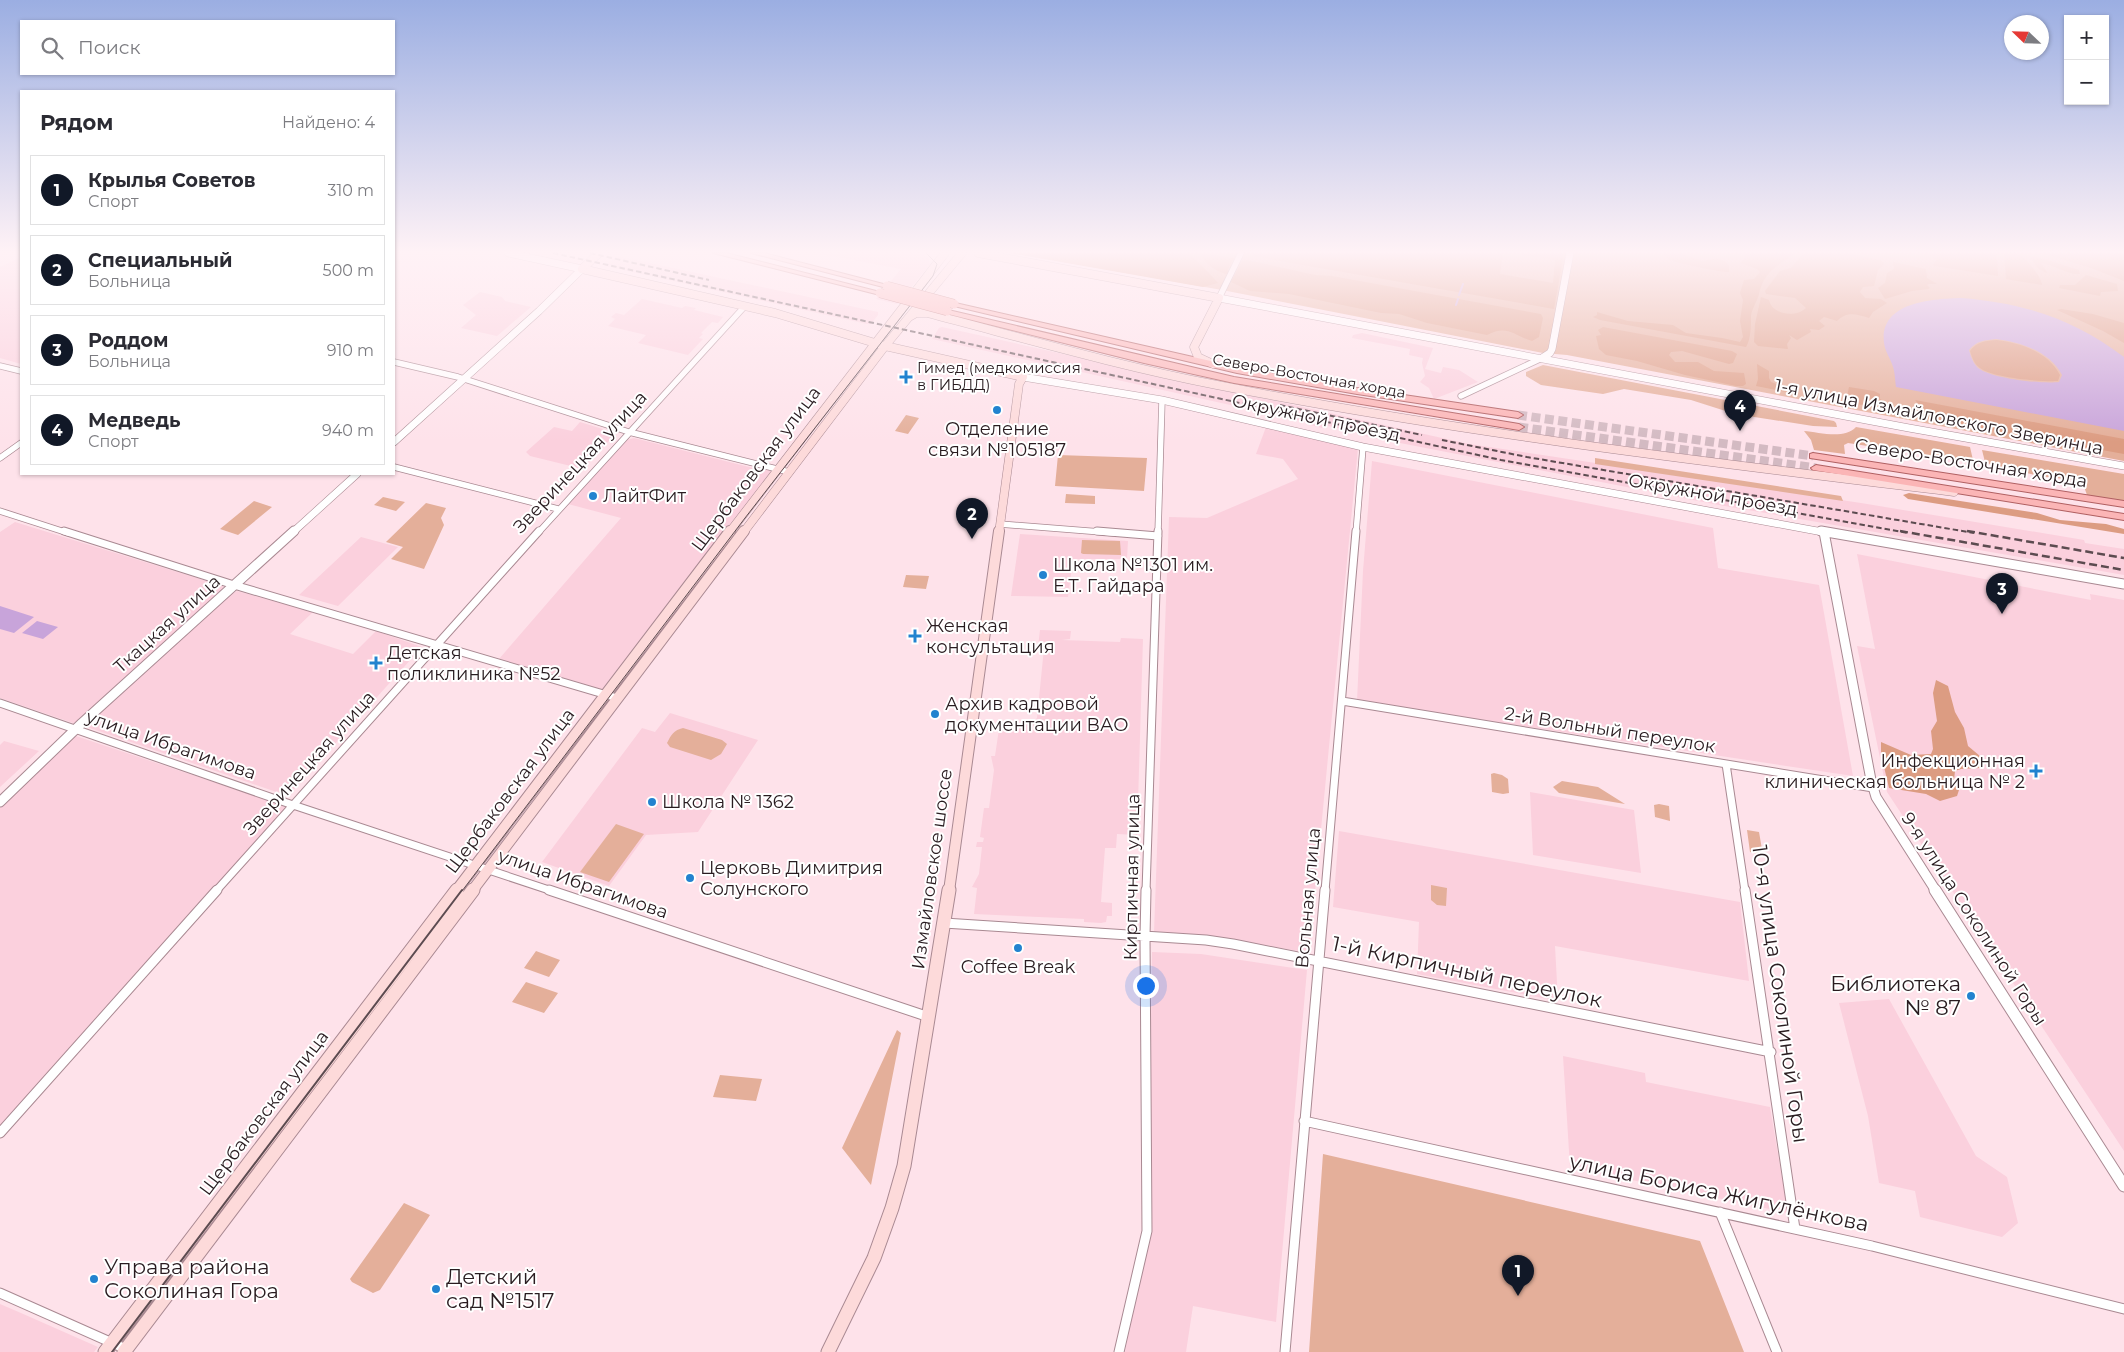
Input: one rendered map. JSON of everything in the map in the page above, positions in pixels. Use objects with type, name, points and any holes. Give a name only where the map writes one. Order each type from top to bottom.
[{"type":"main road","name":"Окружной проезд","points":[[786,316],[885,346],[1023,377]]},
{"type":"main road","name":"Щербаковская улица","points":[[109,1347],[482,867],[617,698],[895,316]]},
{"type":"main road","points":[[939,316],[1204,382],[1347,408],[1516,436],[2030,502]]},
{"type":"main road","name":"Северо-Восточная хорда","points":[[968,316],[1144,360],[1234,380],[1518,427]]},
{"type":"main road","name":"Северо-Восточная хорда","points":[[1005,316],[1218,366],[1357,391],[1518,415]]},
{"type":"main road","points":[[1210,316],[1194,348],[1198,357],[1218,366]]},
{"type":"main road","name":"Щербаковская улица","points":[[125,1350],[482,867],[606,695],[784,470],[908,318]]},
{"type":"main road","name":"Измайловское шоссе","points":[[828,1352],[871,1266],[892,1208],[904,1166],[930,1017],[1019,384],[1023,377]]},
{"type":"main road","name":"Северо-Восточная хорда","points":[[1813,456],[2124,504]]},
{"type":"main road","name":"Северо-Восточная хорда","points":[[1816,468],[2124,517]]},
{"type":"street","points":[[395,441],[531,316]]},
{"type":"street","name":"Зверинецкая улица","points":[[0,1133],[436,645],[736,316]]},
{"type":"street","name":"1-я улица Измайловского Зверинца","points":[[1316,316],[2124,466]]},
{"type":"street","points":[[1461,396],[1550,354],[1558,316]]},
{"type":"street","points":[[395,362],[464,379],[629,432],[784,470]]},
{"type":"street","points":[[0,366],[20,371]]},
{"type":"street","name":"Окружной проезд","points":[[1023,377],[1162,400],[1363,447],[1824,532],[2124,584]]},
{"type":"street","name":"Кирпичная улица","points":[[1119,1352],[1147,1231],[1146,937],[1162,400]]},
{"type":"street","points":[[0,458],[20,444]]},
{"type":"street","name":"Вольная улица","points":[[1285,1352],[1363,447]]},
{"type":"street","points":[[395,468],[558,510]]},
{"type":"street","name":"Ткацкая улица","points":[[0,802],[76,730],[356,475]]},
{"type":"street","points":[[0,511],[234,585],[617,698]]},
{"type":"street","points":[[1000,524],[1158,536]]},
{"type":"street","name":"9-я улица Соколиной Горы","points":[[1824,532],[1873,788],[1887,814],[2124,1186]]},
{"type":"street","name":"2-й Вольный переулок","points":[[1342,701],[1873,788]]},
{"type":"street","name":"улица Ибрагимова","points":[[0,703],[293,805],[930,1017]]},
{"type":"street","name":"10-я улица Соколиной Горы","points":[[1726,764],[1796,1229]]},
{"type":"street","name":"1-й Кирпичный переулок","points":[[944,923],[1233,944],[1770,1052]]},
{"type":"street","name":"улица Бориса Жигулёнкова","points":[[1304,1121],[1872,1246],[2124,1309]]},
{"type":"street","points":[[1720,1212],[1777,1352]]},
{"type":"street","points":[[0,1293],[109,1347],[125,1350]]},
{"type":"shaded area","points":[[0,316],[20,316],[20,364],[0,358]]},
{"type":"shaded area","points":[[475,316],[520,316],[497,336],[461,328]]},
{"type":"shaded area","points":[[831,316],[877,316],[871,324]]},
{"type":"shaded area","points":[[1355,316],[2124,316],[2124,461],[1567,355],[1543,353]]},
{"type":"shaded area","points":[[1406,316],[1542,316],[1543,318],[1539,337],[1532,341],[1506,331],[1487,335],[1427,323]]},
{"type":"shaded area","points":[[1611,316],[1628,321],[1673,325],[1686,333],[1740,342],[1743,337],[1741,316],[1752,316],[1750,336],[1746,347],[1600,320],[1593,317]]},
{"type":"shaded area","points":[[1757,316],[1844,316],[1837,321],[1824,317],[1819,321],[1825,326],[1819,330],[1810,329],[1811,332],[1797,340],[1789,335],[1791,338],[1787,344],[1788,349],[1758,346],[1754,342]]},
{"type":"shaded area","points":[[1892,316],[2050,316],[2086,332],[2124,357],[2124,431],[1896,387],[1893,367],[1884,343],[1885,329]],"holes":[[[1996,339],[2034,350],[2050,360],[2062,375],[2059,382],[2017,380],[1985,372],[1973,362],[1969,350],[1978,343]]]},
{"type":"shaded area","points":[[2070,316],[2100,316],[2124,323],[2124,343]]},
{"type":"shaded area","points":[[611,317],[723,317],[718,323],[712,322],[701,333],[703,334],[699,338],[703,339],[688,355],[638,343],[646,335],[608,326],[615,319]]},
{"type":"shaded area","points":[[942,327],[1469,444],[1861,503],[2084,540],[2085,543],[2124,549],[2124,575],[1719,505],[1359,435],[1358,433],[1324,425],[1322,428],[1311,425],[1311,423],[932,339],[939,328]]},
{"type":"shaded area","points":[[1603,327],[1732,351],[1737,354],[1733,363],[1729,364],[1682,351],[1671,352],[1669,355],[1675,362],[1698,362],[1714,371],[1744,373],[1746,384],[1736,386],[1606,355],[1599,349],[1596,336],[1601,335],[1598,330]]},
{"type":"shaded area","points":[[1362,333],[1433,348],[1425,369],[1441,373],[1443,367],[1459,370],[1478,382],[1434,399],[1429,388],[1420,382],[1425,376],[1422,363],[1423,358],[1409,355],[1410,349],[1352,338],[1353,335]]},
{"type":"shaded area","points":[[1997,340],[2024,346],[2041,355],[2055,367],[2060,375],[2058,381],[2006,377],[1980,368],[1972,358],[1970,351],[1979,343]]},
{"type":"shaded area","points":[[1757,364],[1769,371],[1771,382],[1790,389],[1786,392],[1756,386],[1758,379]]},
{"type":"shaded area","points":[[1543,365],[1834,421],[1837,427],[1813,426],[1735,414],[1691,400],[1624,389],[1603,394],[1541,385],[1526,376],[1526,372]]},
{"type":"shaded area","points":[[1849,387],[1874,391],[1880,394],[1880,399],[1895,408],[1889,409],[1849,403],[1846,401]]},
{"type":"shaded area","points":[[1915,400],[2124,439],[2124,454],[1915,416],[1906,412],[1906,409],[1918,408],[1920,406]]},
{"type":"shaded area","points":[[906,415],[919,418],[908,434],[895,431]]},
{"type":"shaded area","points":[[580,422],[616,433],[583,469],[530,456],[526,452],[554,427],[572,431]]},
{"type":"shaded area","points":[[1266,427],[1358,448],[1309,953],[1231,939],[1154,933],[1169,517],[1207,518],[1298,479],[1283,459],[1256,454]]},
{"type":"shaded area","points":[[1856,427],[1970,447],[1973,460],[1972,462],[1848,443],[1844,445],[1845,454],[1814,450],[1811,440],[1804,431],[1838,434],[1851,431]]},
{"type":"shaded area","points":[[634,438],[761,470],[771,469],[773,471],[603,690],[499,659],[621,518],[568,504],[626,440]]},
{"type":"shaded area","points":[[1982,450],[2124,474],[2124,501],[2087,495],[2082,481],[2039,476],[1990,464],[1985,462]]},
{"type":"shaded area","points":[[1058,455],[1147,458],[1144,491],[1055,486]]},
{"type":"shaded area","points":[[1595,458],[1841,496],[1843,501],[1595,464]]},
{"type":"shaded area","points":[[1372,461],[1713,528],[1718,568],[1819,585],[1853,776],[1357,701],[1363,571]]},
{"type":"shaded area","points":[[1909,493],[2037,513],[2060,520],[2106,524],[2124,529],[2124,534],[1908,499],[1903,495]]},
{"type":"shaded area","points":[[1066,494],[1095,496],[1095,504],[1065,503]]},
{"type":"shaded area","points":[[383,497],[405,502],[396,511],[374,505]]},
{"type":"shaded area","points":[[254,501],[272,507],[238,535],[220,529]]},
{"type":"shaded area","points":[[426,503],[446,508],[441,518],[444,525],[424,569],[391,559],[403,547],[386,542]]},
{"type":"shaded area","points":[[15,522],[223,586],[223,590],[78,722],[73,723],[0,698],[0,532]]},
{"type":"shaded area","name":"Школа №1301 им. Е.Т. Гайдара","points":[[1020,534],[1128,541],[1127,559],[1073,559],[1068,597],[1011,596]]},
{"type":"shaded area","points":[[361,537],[398,547],[338,606],[299,595]]},
{"type":"shaded area","points":[[1082,540],[1120,541],[1121,555],[1083,554],[1081,553]]},
{"type":"shaded area","name":"Инфекционная клиническая больница № 2","points":[[1857,554],[2091,600],[2090,594],[2124,600],[2124,1151],[1887,792],[1857,646],[1875,649]]},
{"type":"shaded area","points":[[906,575],[929,576],[926,589],[903,587]]},
{"type":"shaded area","points":[[237,591],[313,612],[290,634],[353,654],[376,631],[422,647],[288,796],[87,727],[88,724]]},
{"type":"shaded area","points":[[0,606],[34,617],[14,633],[0,629]]},
{"type":"shaded area","points":[[37,621],[58,627],[43,639],[22,633]]},
{"type":"shaded area","points":[[1040,630],[1071,631],[1070,639],[1062,640],[1120,642],[1121,638],[1143,639],[1137,835],[1117,834],[1116,848],[1105,848],[1101,902],[1112,903],[1112,916],[1107,916],[1106,922],[1084,922],[1084,919],[974,914],[977,888],[972,887],[979,874],[982,847],[976,847],[977,842],[983,842],[984,838],[980,837],[984,808],[989,808],[994,770],[991,756],[995,756],[1000,722],[1031,724],[1037,718],[1044,648],[1038,647]]},
{"type":"shaded area","points":[[1936,680],[1948,686],[1955,712],[1964,728],[1968,746],[1980,756],[1980,768],[1955,771],[1954,780],[1959,790],[1957,796],[1940,801],[1926,794],[1889,788],[1881,754],[1881,742],[1911,755],[1931,754],[1933,749],[1931,731],[1937,721],[1933,693]]},
{"type":"shaded area","name":"Школа № 1362","points":[[670,713],[758,740],[698,832],[646,835],[609,886],[542,862],[642,728],[655,732]]},
{"type":"shaded area","points":[[683,728],[722,740],[727,744],[721,754],[711,760],[670,747],[667,743],[671,735]]},
{"type":"shaded area","points":[[76,736],[285,806],[285,810],[0,1127],[0,806]]},
{"type":"shaded area","points":[[4,741],[39,751],[0,787],[0,745]]},
{"type":"shaded area","points":[[1494,773],[1508,779],[1509,793],[1492,792],[1491,774]]},
{"type":"shaded area","points":[[1562,781],[1598,787],[1625,804],[1559,793],[1553,787]]},
{"type":"shaded area","points":[[1530,792],[1634,810],[1641,873],[1533,855]]},
{"type":"shaded area","points":[[1654,805],[1669,806],[1670,821],[1655,817]]},
{"type":"shaded area","points":[[616,824],[644,834],[609,882],[580,872]]},
{"type":"shaded area","points":[[1747,830],[1759,832],[1763,855],[1750,852]]},
{"type":"shaded area","points":[[1339,831],[1740,902],[1749,981],[1555,946],[1558,1001],[1417,974],[1419,922],[1333,907]]},
{"type":"shaded area","points":[[1431,885],[1447,888],[1446,906],[1437,905],[1431,900]]},
{"type":"shaded area","points":[[536,951],[560,960],[549,977],[524,968]]},
{"type":"shaded area","points":[[1152,952],[1201,954],[1307,970],[1276,1322],[1193,1306],[1186,1352],[1125,1352],[1148,1231]]},
{"type":"shaded area","points":[[526,982],[558,993],[544,1013],[512,1002]]},
{"type":"shaded area","points":[[1889,999],[1976,1156],[2007,1177],[2018,1223],[2002,1237],[1920,1217],[1915,1191],[1879,1183],[1868,1116],[1839,1003]]},
{"type":"shaded area","points":[[897,1030],[901,1033],[871,1185],[842,1148]]},
{"type":"shaded area","points":[[1563,1056],[1645,1073],[1646,1082],[1770,1107],[1788,1213],[1570,1167]]},
{"type":"shaded area","points":[[720,1075],[762,1079],[756,1101],[713,1097]]},
{"type":"shaded area","points":[[1323,1154],[1700,1241],[1744,1352],[1309,1352]]},
{"type":"shaded area","points":[[404,1203],[430,1215],[380,1290],[373,1293],[352,1282],[350,1279]]},
{"type":"shaded area","points":[[0,1304],[98,1347],[94,1352],[0,1352]]},
{"type":"tunnel","points":[[1518,415],[1813,456]]},
{"type":"tunnel","points":[[1519,427],[1816,468]]},
{"type":"tram line","points":[[462,891],[745,518],[902,316]]},
{"type":"tram line","points":[[112,1352],[462,890]]},
{"type":"railway","points":[[842,316],[1501,460],[1908,533]]},
{"type":"railway","points":[[1280,405],[1422,435]]},
{"type":"railway","points":[[1442,440],[1527,457],[1974,533]]},
{"type":"railway","points":[[1900,531],[2124,570]]},
{"type":"railway","points":[[1967,531],[2124,558]]},
{"type":"place","name":"Гимед (медкомиссия в ГИБДД)","points":[[906,377]]},
{"type":"place","name":"Отделение связи №105187","points":[[997,410]]},
{"type":"place","name":"Медведь","points":[[1740,431]]},
{"type":"place","name":"ЛайтФит","points":[[593,496]]},
{"type":"place","name":"Специальный","points":[[972,539]]},
{"type":"place","name":"Школа №1301 им. Е.Т. Гайдара","points":[[1043,575]]},
{"type":"place","name":"Роддом","points":[[2002,614]]},
{"type":"place","name":"Женская консультация","points":[[915,636]]},
{"type":"place","name":"Детская поликлиника №52","points":[[376,663]]},
{"type":"place","name":"Архив кадровой документации ВАО","points":[[935,714]]},
{"type":"place","name":"Инфекционная клиническая больница № 2","points":[[2036,771]]},
{"type":"place","name":"Школа № 1362","points":[[652,802]]},
{"type":"place","name":"Церковь Димитрия Солунского","points":[[690,878]]},
{"type":"place","name":"Coffee Break","points":[[1018,948]]},
{"type":"place","name":"Библиотека № 87","points":[[1971,996]]},
{"type":"place","name":"Управа района Соколиная Гора","points":[[94,1279]]},
{"type":"place","name":"Детский сад №1517","points":[[436,1289]]},
{"type":"place","name":"Крылья Советов","points":[[1518,1296]]}]
